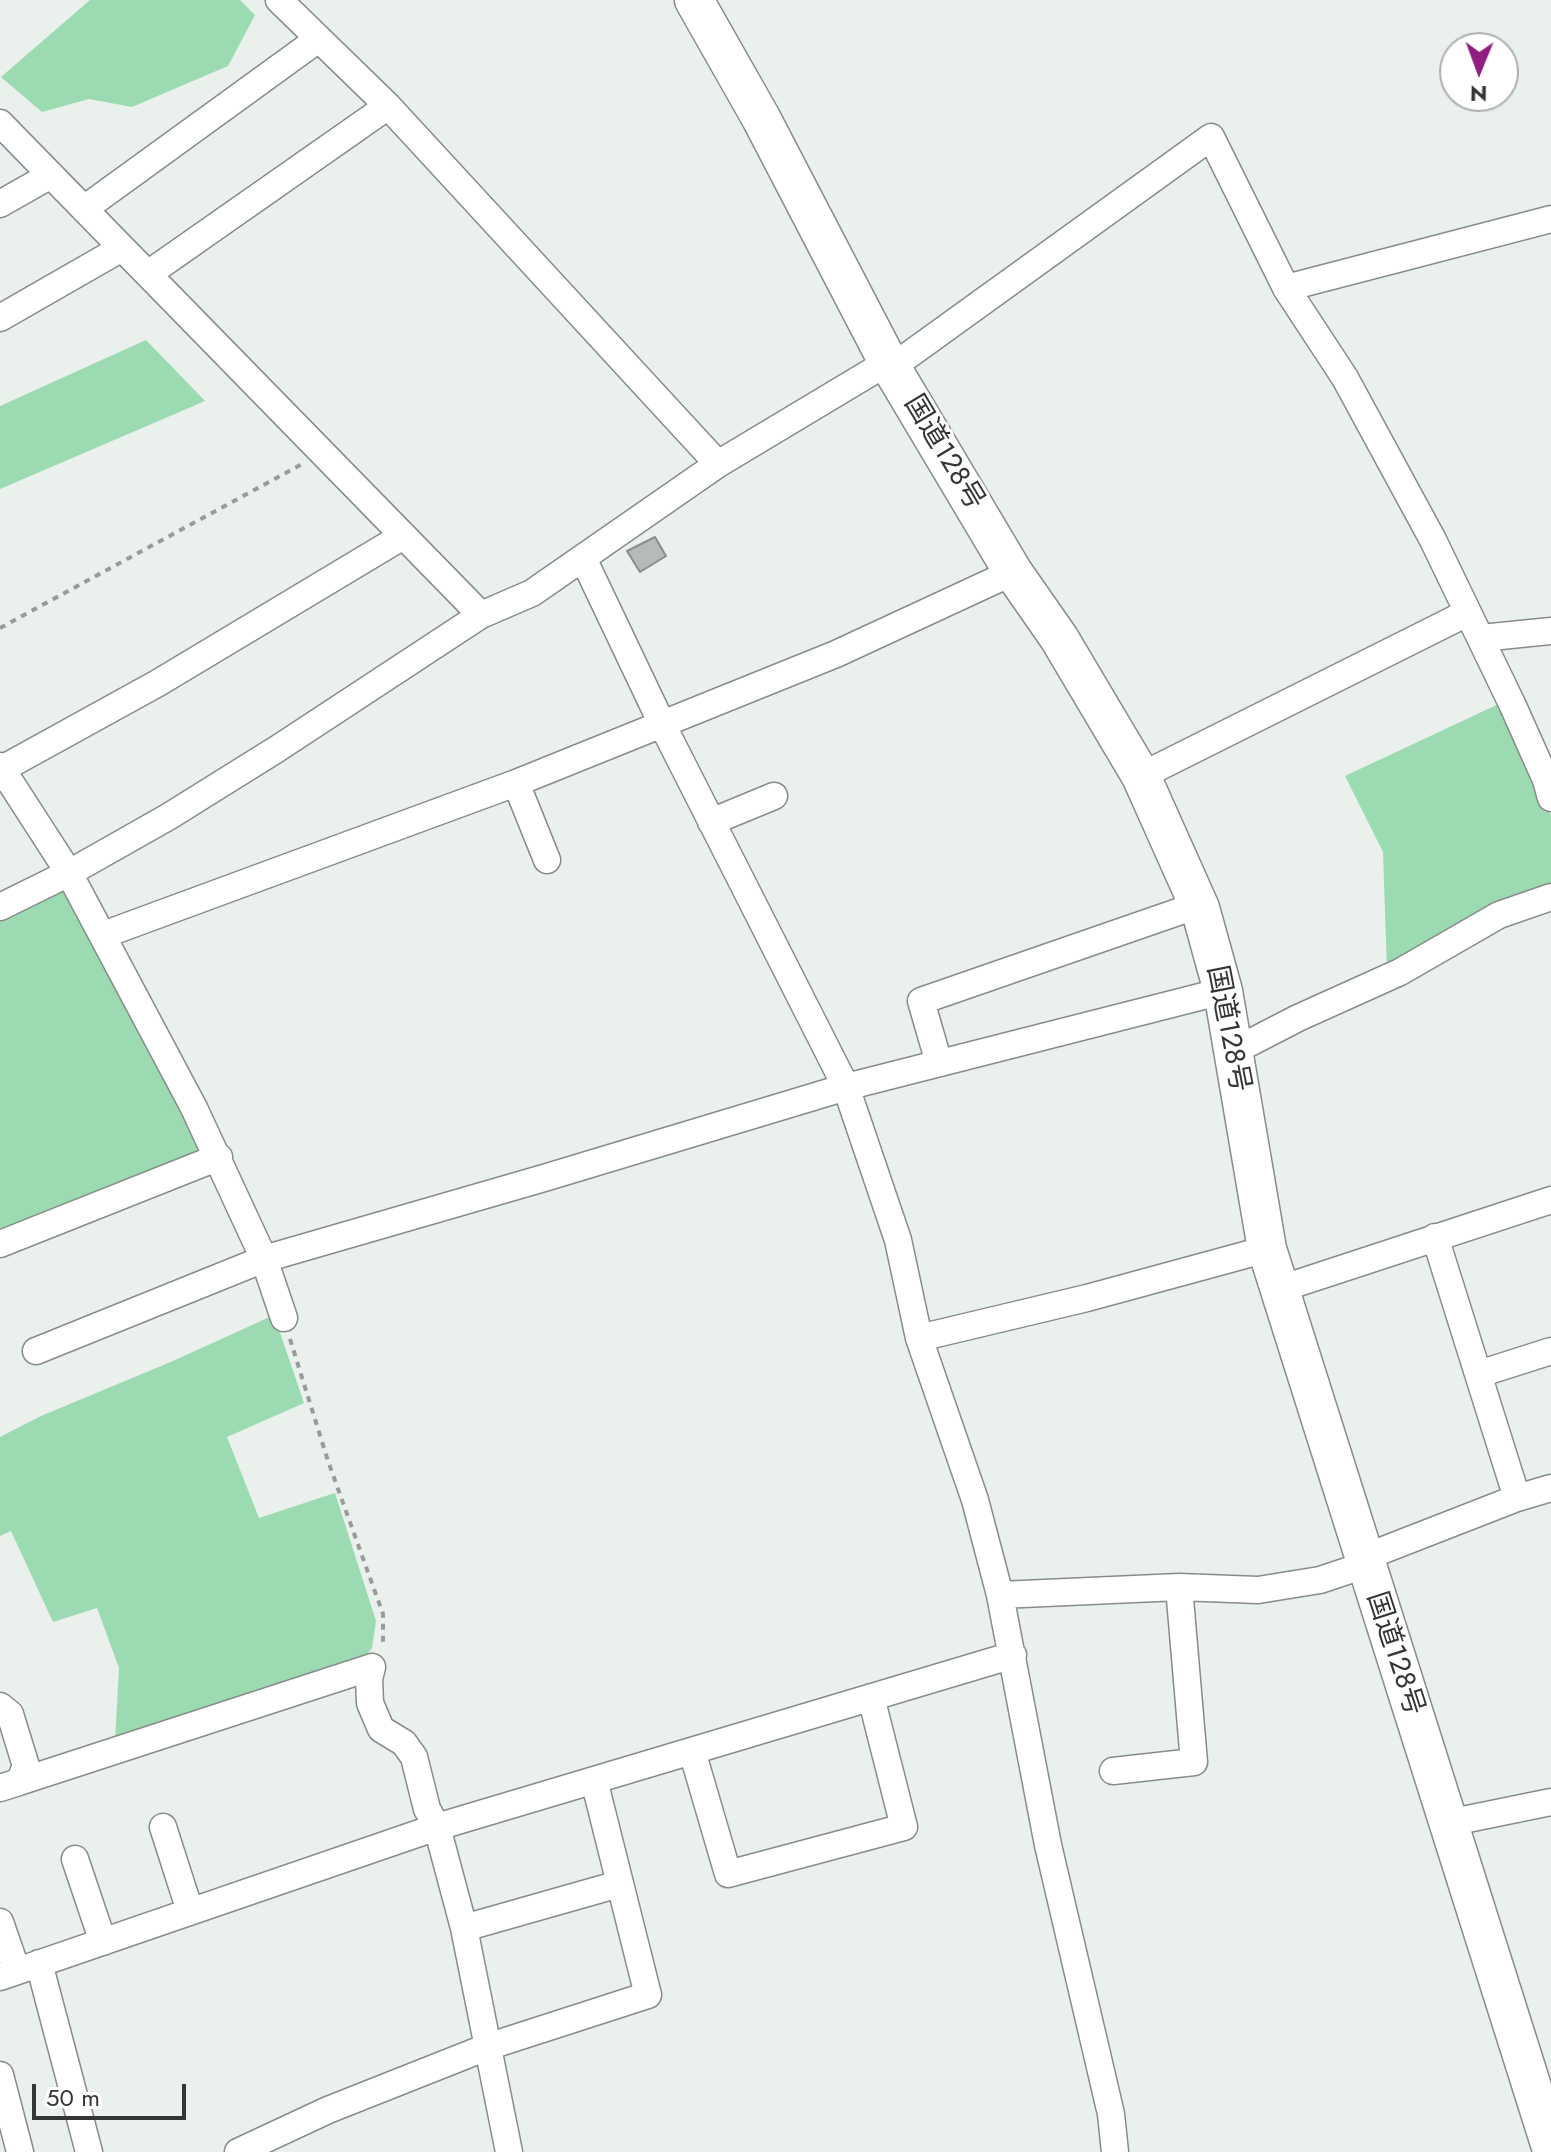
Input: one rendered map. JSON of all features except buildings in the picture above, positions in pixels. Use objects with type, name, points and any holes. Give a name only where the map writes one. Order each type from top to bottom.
[{"type":"highway","name":"国道128号","points":[[694,0],[761,118],[888,362],[1013,572],[1059,638],[1141,776],[1198,905],[1223,991],[1267,1249],[1551,2147]]},
{"type":"street","points":[[279,0],[388,106],[718,464]]},
{"type":"street","points":[[84,209],[317,40]]},
{"type":"street","points":[[148,274],[388,106]]},
{"type":"street","points":[[0,123],[481,615]]},
{"type":"street","points":[[0,907],[69,873],[168,817],[481,615],[532,593],[718,464],[888,362],[906,357],[1211,137],[1286,288],[1345,378],[1433,540],[1540,767],[1551,798]]},
{"type":"street","points":[[0,204],[51,175]]},
{"type":"street","points":[[1286,288],[1551,219]]},
{"type":"street","points":[[0,318],[122,248]]},
{"type":"street","points":[[284,1318],[264,1259],[219,1157],[69,873],[1,768],[158,683],[403,536]]},
{"type":"street","points":[[583,558],[662,724],[846,1087],[898,1240],[919,1338],[975,1500],[1000,1595],[1048,1845],[1111,2114],[1115,2152]]},
{"type":"street","points":[[103,935],[516,783],[836,654],[1013,572]]},
{"type":"street","points":[[1141,776],[1467,613]]},
{"type":"street","points":[[1481,638],[1551,631]]},
{"type":"street","points":[[516,783],[547,860]]},
{"type":"street","points":[[711,822],[774,796]]},
{"type":"street","points":[[1234,1051],[1400,972],[1499,915],[1551,897]]},
{"type":"street","points":[[939,1063],[921,1001],[1198,905]]},
{"type":"street","points":[[36,1351],[264,1259],[846,1087],[1223,991]]},
{"type":"street","points":[[0,1244],[219,1157]]},
{"type":"street","points":[[1280,1289],[1551,1200]]},
{"type":"street","points":[[1435,1237],[1517,1498]]},
{"type":"street","points":[[919,1338],[1087,1298],[1267,1249]]},
{"type":"street","points":[[1479,1374],[1551,1351]]},
{"type":"street","points":[[1000,1595],[1179,1587],[1258,1590],[1320,1580],[1353,1569],[1363,1558],[1517,1498],[1551,1488]]},
{"type":"street","points":[[1113,1771],[1194,1762],[1179,1587]]},
{"type":"street","points":[[19,1970],[437,1827],[1013,1655]]},
{"type":"street","points":[[9,1785],[372,1667]]},
{"type":"street","points":[[372,1667],[370,1703],[381,1729],[404,1743],[414,1757],[427,1809],[437,1827],[464,1928],[509,2152]]},
{"type":"street","points":[[692,1751],[728,1874],[904,1827],[871,1697]]},
{"type":"street","points":[[0,1706],[10,1714],[26,1766],[9,1785]]},
{"type":"street","points":[[238,2152],[328,2110],[487,2047],[648,1995],[594,1780]]},
{"type":"street","points":[[1448,1823],[1551,1802]]},
{"type":"street","points":[[163,1827],[190,1911]]},
{"type":"street","points":[[75,1859],[103,1942]]},
{"type":"street","points":[[464,1928],[619,1884]]},
{"type":"street","points":[[0,1922],[89,2152]]},
{"type":"street","points":[[0,2075],[20,2152]]},
{"type":"path","points":[[0,628],[322,453]]},
{"type":"path","points":[[284,1318],[328,1461],[383,1614],[385,1645],[372,1667]]},
{"type":"green space","points":[[90,0],[240,0],[255,15],[228,66],[132,107],[89,99],[42,112],[1,77]]},
{"type":"green space","points":[[146,340],[205,401],[0,489],[0,406]]},
{"type":"green space","points":[[1505,701],[1543,783],[1551,817],[1551,886],[1387,970],[1383,852],[1345,776]]},
{"type":"green space","points":[[66,883],[206,1148],[0,1237],[0,915]]},
{"type":"green space","points":[[274,1315],[304,1403],[227,1437],[259,1518],[335,1493],[376,1621],[372,1648],[362,1661],[115,1742],[119,1668],[97,1608],[53,1622],[11,1531],[0,1536],[0,1437],[41,1416]]}]
